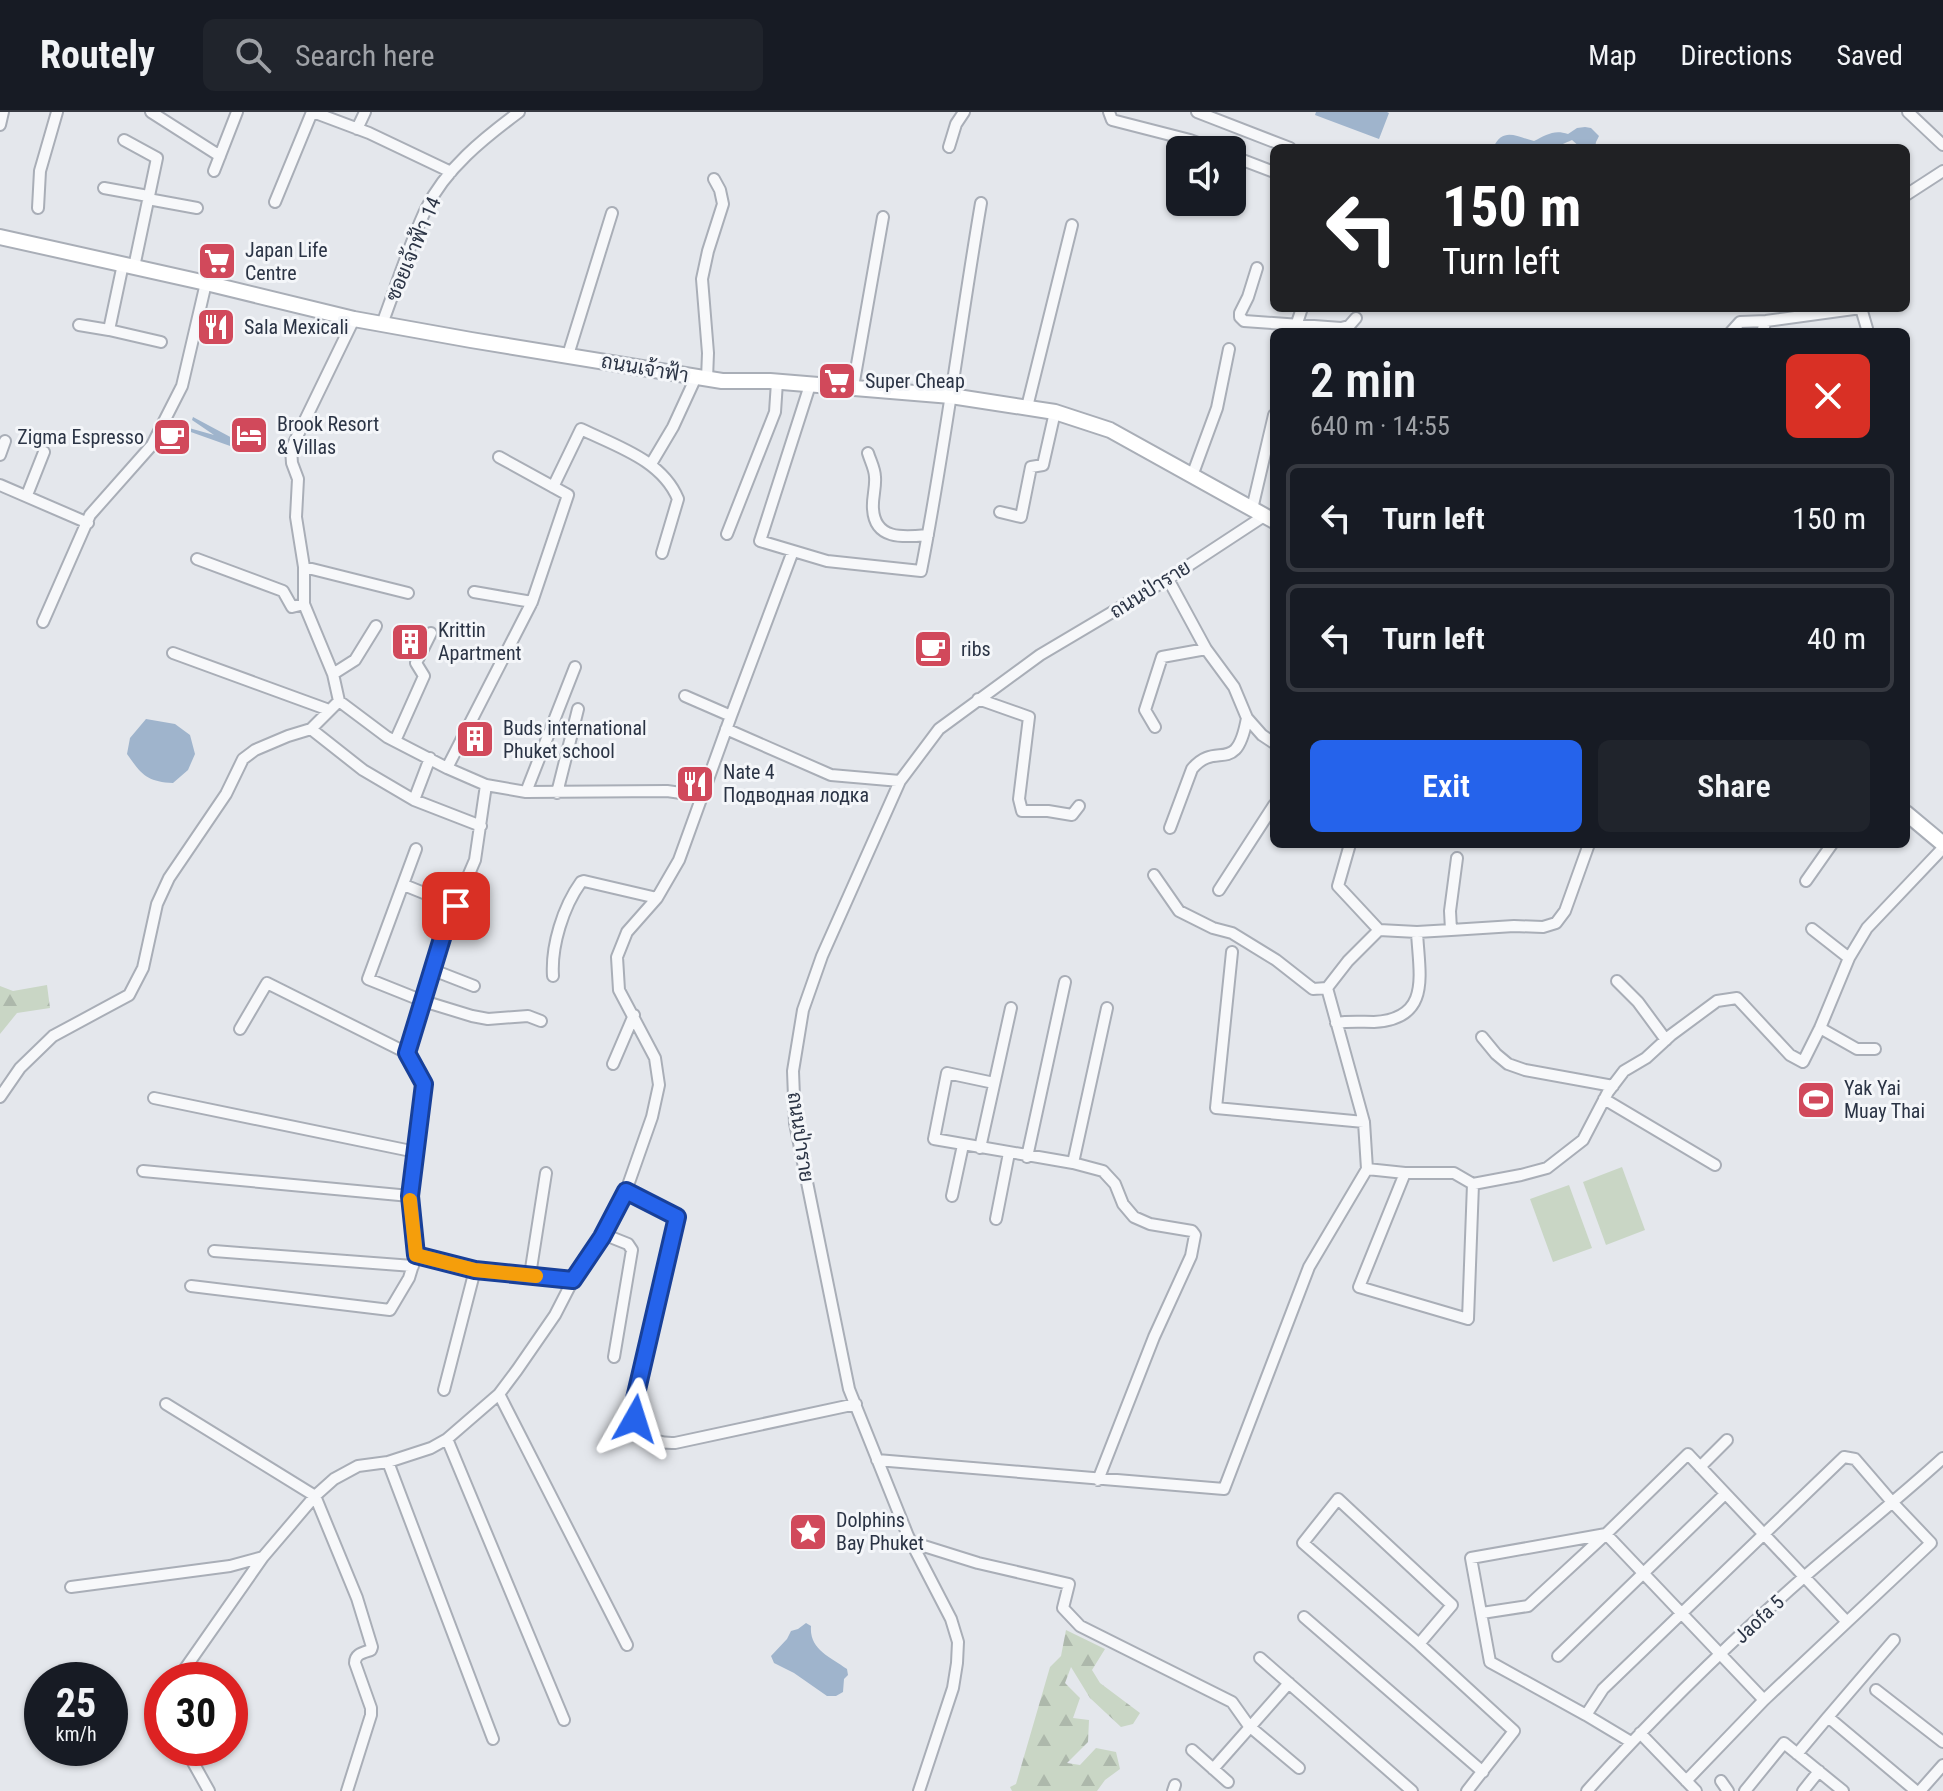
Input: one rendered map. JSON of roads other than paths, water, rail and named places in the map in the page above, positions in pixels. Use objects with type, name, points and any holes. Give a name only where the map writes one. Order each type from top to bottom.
[{"type":"main road","name":"ถนนเจ้าฟ้า","points":[[0,237],[354,319],[701,378],[951,396],[1055,412],[1110,430],[1263,515]]},
{"type":"main road","points":[[1910,817],[1943,846]]},
{"type":"street","points":[[0,125],[3,112]]},
{"type":"street","points":[[38,208],[40,171],[57,112]]},
{"type":"street","points":[[151,112],[220,156]]},
{"type":"street","points":[[214,171],[237,112]]},
{"type":"street","points":[[275,202],[313,112],[451,172]]},
{"type":"street","points":[[357,129],[365,112]]},
{"type":"street","name":"ซอยเจ้าฟ้า 14","points":[[382,324],[427,207],[451,172],[494,130],[519,112]]},
{"type":"street","points":[[949,147],[956,124],[964,112]]},
{"type":"street","points":[[1109,112],[1112,120],[1174,136]]},
{"type":"street","points":[[1197,112],[1280,144]]},
{"type":"street","points":[[1908,112],[1943,145]]},
{"type":"street","points":[[109,330],[157,158],[124,140]]},
{"type":"street","points":[[1246,161],[1270,170]]},
{"type":"street","points":[[1910,192],[1943,171]]},
{"type":"street","points":[[651,464],[701,378],[708,353],[702,279],[723,204],[714,179]]},
{"type":"street","points":[[104,188],[197,208]]},
{"type":"street","points":[[810,385],[760,541],[827,561],[921,571],[981,203]]},
{"type":"street","points":[[568,355],[612,213]]},
{"type":"street","points":[[853,387],[883,217]]},
{"type":"street","points":[[1027,407],[1072,225]]},
{"type":"street","points":[[1257,268],[1240,313],[1241,320],[1295,328],[1341,328],[1349,326],[1356,318]]},
{"type":"street","points":[[43,622],[90,515],[152,445],[182,386],[206,283]]},
{"type":"street","points":[[1735,328],[1740,322],[1832,312]]},
{"type":"street","points":[[354,319],[291,449],[298,479],[296,517],[304,567],[304,604],[333,674],[339,701],[395,741],[486,785],[526,792],[667,791],[702,796]]},
{"type":"street","points":[[1763,328],[1766,321]]},
{"type":"street","points":[[79,325],[161,342]]},
{"type":"street","points":[[1192,476],[1217,408],[1229,349]]},
{"type":"street","points":[[727,534],[775,412],[777,382]]},
{"type":"street","points":[[1000,512],[1021,517],[1031,467],[1043,465],[1055,412]]},
{"type":"street","points":[[553,487],[581,429],[651,464],[671,485],[678,499],[662,553]]},
{"type":"street","points":[[0,455],[5,441]]},
{"type":"street","points":[[1263,515],[1270,451]]},
{"type":"street","points":[[27,495],[44,452]]},
{"type":"street","points":[[868,453],[875,477],[874,519],[888,534],[896,537],[928,535]]},
{"type":"street","points":[[447,768],[532,602],[568,495],[499,457]]},
{"type":"street","points":[[0,485],[88,523]]},
{"type":"street","name":"ถนนป่าราย","points":[[919,1791],[953,1688],[958,1642],[951,1619],[911,1542],[849,1389],[795,1123],[793,1071],[803,1010],[822,956],[900,781],[939,729],[1040,655],[1168,579],[1263,515]]},
{"type":"street","points":[[190,1662],[263,1557],[315,1496],[334,1479],[358,1466],[388,1462],[431,1448],[447,1439],[499,1394],[555,1315],[603,1234],[626,1191],[652,1117],[659,1085],[655,1058],[619,990],[617,957],[627,932],[657,898],[679,860],[793,551]]},
{"type":"street","points":[[197,559],[274,586],[283,591],[292,607],[304,604]]},
{"type":"street","points":[[304,567],[408,593]]},
{"type":"street","points":[[1168,579],[1206,649],[1234,687],[1247,718],[1270,740]]},
{"type":"street","points":[[474,592],[532,602]]},
{"type":"street","points":[[333,674],[355,660],[376,626]]},
{"type":"street","points":[[395,741],[424,676],[416,663],[431,633]]},
{"type":"street","points":[[1155,727],[1145,710],[1162,657],[1206,649]]},
{"type":"street","points":[[173,653],[329,710]]},
{"type":"street","points":[[526,792],[575,667]]},
{"type":"street","points":[[685,696],[731,716]]},
{"type":"street","points":[[978,699],[1029,717],[1019,799],[1022,811],[1072,815],[1079,806]]},
{"type":"street","points":[[0,1097],[20,1068],[53,1036],[129,995],[143,968],[157,904],[169,878],[226,794],[243,759],[255,750],[311,729],[339,701]]},
{"type":"street","points":[[557,793],[578,709]]},
{"type":"street","points":[[1170,828],[1192,769],[1206,757],[1230,755],[1236,751],[1247,718]]},
{"type":"street","points":[[311,729],[363,770],[414,800],[481,826]]},
{"type":"street","points":[[726,729],[831,775],[900,781]]},
{"type":"street","points":[[414,800],[430,758]]},
{"type":"street","points":[[407,1053],[443,935],[475,860],[486,785]]},
{"type":"street","points":[[1219,890],[1270,815]]},
{"type":"street","points":[[1367,1169],[1454,1173],[1473,1184],[1547,1168],[1583,1140],[1604,1099],[1624,1071],[1646,1058],[1717,1001],[1737,998],[1790,1055],[1803,1062],[1849,958],[1867,928],[1943,846]]},
{"type":"street","points":[[1349,848],[1338,886],[1379,930],[1417,932],[1543,927],[1556,923],[1565,911],[1588,848]]},
{"type":"street","points":[[1806,881],[1829,848]]},
{"type":"street","points":[[416,849],[368,979],[472,1016],[488,1019],[528,1016],[541,1021]]},
{"type":"street","points":[[1451,930],[1450,911],[1457,858]]},
{"type":"street","points":[[1154,875],[1179,911],[1213,928],[1232,933],[1276,960],[1313,989],[1327,988],[1379,930]]},
{"type":"street","points":[[553,976],[552,957],[556,941],[569,904],[581,882],[657,898]]},
{"type":"street","points":[[404,885],[456,906]]},
{"type":"street","points":[[1812,929],[1849,958]]},
{"type":"street","points":[[1336,1023],[1374,1022],[1397,1018],[1408,1012],[1416,1001],[1419,985],[1417,932]]},
{"type":"street","points":[[1232,952],[1216,1108],[1364,1122]]},
{"type":"street","points":[[433,970],[474,986]]},
{"type":"street","points":[[1617,981],[1638,1002],[1666,1040]]},
{"type":"street","points":[[1027,1157],[1065,982]]},
{"type":"street","points":[[191,1286],[390,1310],[409,1278],[414,1261],[410,1196],[424,1084],[407,1053],[267,983],[240,1029]]},
{"type":"street","points":[[877,1460],[1224,1489],[1309,1267],[1367,1169],[1364,1122],[1327,988]]},
{"type":"street","points":[[980,1148],[1011,1008]]},
{"type":"street","points":[[1073,1163],[1107,1008]]},
{"type":"street","points":[[613,1064],[634,1015]]},
{"type":"street","points":[[1820,1028],[1857,1049],[1875,1049]]},
{"type":"street","points":[[1482,1037],[1508,1064],[1613,1086]]},
{"type":"street","points":[[994,1083],[947,1073],[934,1139],[1103,1171],[1115,1184],[1123,1204],[1134,1217],[1150,1224],[1192,1231],[1195,1235],[1191,1256],[1154,1337],[1098,1480]]},
{"type":"street","points":[[154,1098],[416,1152]]},
{"type":"street","points":[[1604,1099],[1715,1165]]},
{"type":"street","points":[[952,1196],[963,1145]]},
{"type":"street","points":[[996,1219],[1009,1153]]},
{"type":"street","points":[[143,1171],[410,1196]]},
{"type":"street","points":[[530,1275],[546,1173]]},
{"type":"street","points":[[1405,1173],[1359,1287],[1468,1319],[1473,1184]]},
{"type":"street","points":[[626,1191],[677,1217],[633,1407],[642,1433],[662,1443],[675,1443],[856,1404]]},
{"type":"street","points":[[603,1234],[628,1244],[632,1250],[614,1357]]},
{"type":"street","points":[[214,1251],[414,1261],[573,1280]]},
{"type":"street","points":[[444,1390],[475,1270]]},
{"type":"street","points":[[499,1394],[627,1645]]},
{"type":"street","points":[[166,1404],[315,1496],[357,1598],[371,1641],[371,1650],[355,1658],[371,1715],[347,1791]]},
{"type":"street","points":[[447,1439],[564,1720]]},
{"type":"street","points":[[1700,1467],[1727,1440]]},
{"type":"street","points":[[1482,1613],[1528,1606],[1688,1454],[1847,1622]]},
{"type":"street","points":[[1586,1715],[1603,1689],[1763,1534],[1844,1457],[1855,1459],[1931,1543],[1764,1700],[1686,1781]]},
{"type":"street","name":"Jaofa 5","points":[[1587,1791],[1631,1742],[1720,1655],[1803,1578],[1943,1458]]},
{"type":"street","points":[[388,1462],[493,1739]]},
{"type":"street","points":[[1558,1656],[1725,1494]]},
{"type":"street","points":[[1419,1644],[1452,1605],[1338,1499],[1303,1543],[1514,1731],[1467,1791]]},
{"type":"street","points":[[1606,1534],[1764,1700]]},
{"type":"street","points":[[1606,1534],[1471,1558],[1490,1662],[1631,1742]]},
{"type":"street","points":[[911,1542],[978,1563],[1069,1584],[1063,1608],[1080,1626],[1232,1702],[1249,1726],[1299,1768]]},
{"type":"street","points":[[71,1587],[230,1566],[263,1557]]},
{"type":"street","points":[[1304,1617],[1483,1772]]},
{"type":"street","points":[[1797,1754],[1894,1640]]},
{"type":"street","points":[[1260,1658],[1412,1791]]},
{"type":"street","points":[[1213,1769],[1289,1683]]},
{"type":"street","points":[[1876,1690],[1943,1742]]},
{"type":"street","points":[[1828,1717],[1923,1790],[1943,1765]]},
{"type":"street","points":[[1640,1733],[1696,1791]]},
{"type":"street","points":[[1745,1791],[1784,1743],[1843,1791]]},
{"type":"street","points":[[1192,1750],[1228,1782]]},
{"type":"street","points":[[195,1766],[209,1791]]},
{"type":"street","points":[[1803,1791],[1819,1771]]},
{"type":"water","points":[[1316,112],[1389,113],[1379,139],[1315,115]]},
{"type":"water","points":[[1577,128],[1591,128],[1599,136],[1596,144],[1576,144],[1572,140],[1563,144],[1495,144],[1506,135],[1534,141],[1550,133],[1568,134]]},
{"type":"water","points":[[193,417],[260,453],[247,452],[188,431],[189,428],[214,435],[192,420]]},
{"type":"water","points":[[146,719],[175,724],[190,735],[195,754],[188,770],[173,783],[146,776],[127,754],[130,738]]},
{"type":"water","points":[[806,1623],[811,1626],[817,1647],[847,1669],[843,1692],[836,1696],[827,1696],[774,1663],[771,1656],[791,1631]]},
{"type":"place","name":"Japan Life Centre","points":[[217,261]]},
{"type":"place","name":"Sala Mexicali","points":[[216,327]]},
{"type":"place","name":"Super Cheap","points":[[837,381]]},
{"type":"place","name":"Brook Resort & Villas","points":[[249,435]]},
{"type":"place","name":"Zigma Espresso","points":[[172,437]]},
{"type":"place","name":"Krittin Apartment","points":[[410,642]]},
{"type":"place","name":"ribs","points":[[933,649]]},
{"type":"place","name":"Buds international Phuket school","points":[[475,739]]},
{"type":"place","name":"Nate 4 Подводная лодка","points":[[695,784]]},
{"type":"place","name":"Yak Yai Muay Thai","points":[[1816,1100]]},
{"type":"place","name":"Dolphins Bay Phuket","points":[[808,1532]]}]
